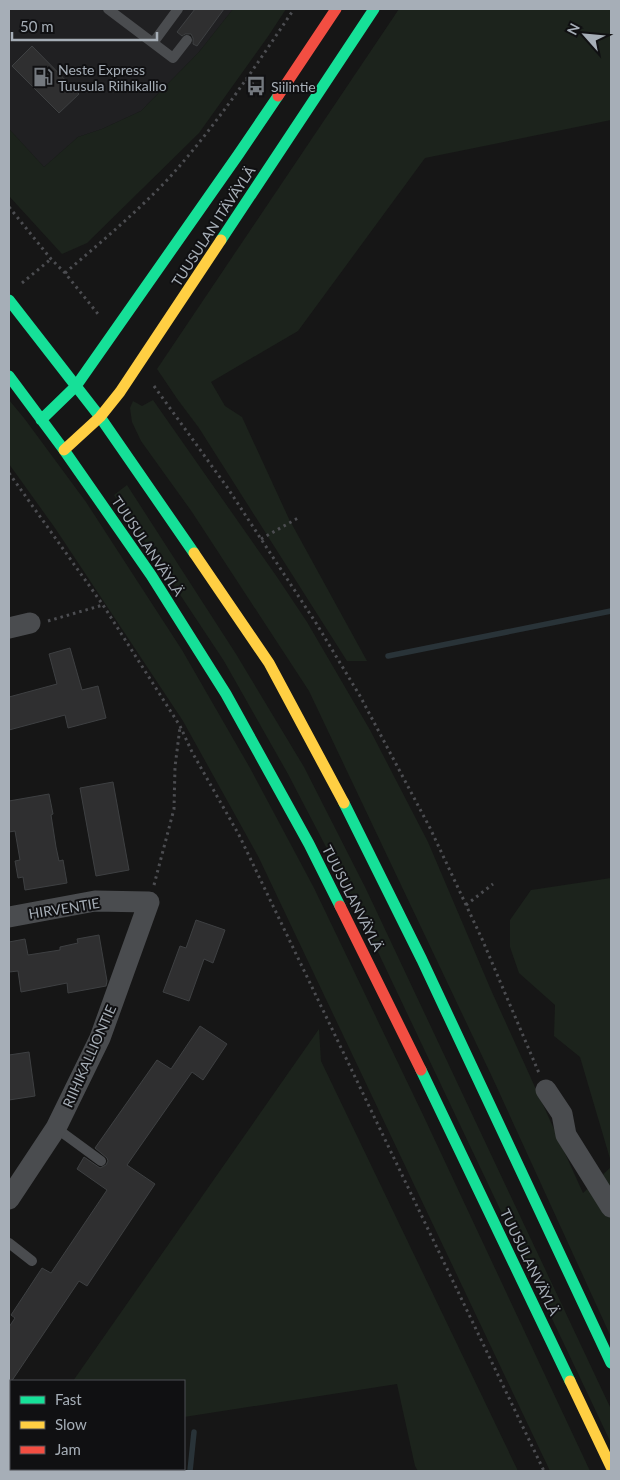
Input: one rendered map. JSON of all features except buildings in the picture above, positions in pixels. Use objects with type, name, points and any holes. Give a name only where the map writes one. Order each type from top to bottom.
[{"type":"main road","name":"TUUSULAN ITÄVÄYLÄ","points":[[42,420],[76,386],[238,155],[336,9]]},
{"type":"main road","name":"TUUSULAN ITÄVÄYLÄ","points":[[64,450],[100,417],[120,392],[374,9]]},
{"type":"main road","points":[[9,300],[100,417],[274,672],[353,819],[422,960],[611,1363]]},
{"type":"main road","name":"TUUSULANVÄYLÄ","points":[[9,376],[64,450],[151,575],[226,694],[309,844],[385,996],[611,1466]]},
{"type":"street","points":[[9,628],[30,624]]},
{"type":"street","name":"HIRVENTIE","points":[[9,918],[95,901],[149,902]]},
{"type":"street","name":"RIIHIKALLIONTIE","points":[[9,1200],[56,1128],[100,1038],[149,902]]},
{"type":"street","points":[[546,1090],[562,1114],[566,1135],[611,1207]]},
{"type":"lane","points":[[108,9],[173,58],[187,40]]},
{"type":"lane","points":[[153,43],[178,9]]},
{"type":"lane","points":[[56,1128],[101,1161]]},
{"type":"lane","points":[[9,1243],[32,1262]]},
{"type":"path","points":[[65,273],[130,217],[201,140],[294,9]]},
{"type":"path","points":[[246,79],[256,86]]},
{"type":"path","points":[[9,207],[100,316]]},
{"type":"path","points":[[20,284],[51,259]]},
{"type":"path","points":[[154,386],[227,486],[316,622],[360,696],[430,828],[466,905],[546,1090]]},
{"type":"path","points":[[9,473],[103,606],[180,726],[192,752],[239,835],[544,1471]]},
{"type":"path","points":[[261,539],[298,518]]},
{"type":"path","points":[[30,624],[103,606]]},
{"type":"path","points":[[149,902],[174,809],[174,767],[180,726]]},
{"type":"path","points":[[466,905],[493,884]]},
{"type":"shaded area","points":[[9,9],[192,9],[194,10],[178,32],[196,46],[224,9],[233,9],[199,52],[141,111],[102,129],[78,137],[44,167],[9,129]],"holes":[[[13,66],[78,93],[58,113]]]},
{"type":"shaded area","points":[[233,9],[286,9],[199,133],[87,243],[62,254],[9,196],[9,129],[44,167],[78,137],[102,129],[141,111],[199,52]]},
{"type":"shaded area","points":[[399,9],[611,9],[611,120],[425,158],[298,331],[211,382],[225,406],[242,417],[289,519],[367,661],[347,661],[199,428],[157,369]]},
{"type":"shaded area","points":[[9,400],[86,502],[182,650],[250,768],[314,888],[590,1471],[550,1471],[259,858],[183,721],[55,528],[9,464]]},
{"type":"shaded area","points":[[153,400],[307,622],[370,730],[428,842],[491,990],[583,1193],[611,1167],[611,1337],[494,1081],[309,691],[192,512],[141,441],[132,422],[130,408],[133,401],[142,406]]},
{"type":"shaded area","points":[[127,485],[236,654],[304,767],[366,889],[611,1409],[611,1443],[350,893],[288,774],[224,661],[114,495]]},
{"type":"shaded area","points":[[611,878],[611,1162],[580,1057],[554,1036],[555,1005],[519,973],[510,947],[510,920],[531,890]]},
{"type":"shaded area","points":[[319,1029],[321,1061],[518,1471],[418,1471],[415,1466],[397,1384],[185,1417],[185,1380],[74,1380]]},
{"type":"waterway","points":[[388,656],[611,611]]},
{"type":"waterway","points":[[190,1471],[194,1432]]},
{"type":"traffic: fast","points":[[221,240],[374,9]]},
{"type":"traffic: fast","points":[[41,420],[76,386],[278,96]]},
{"type":"traffic: fast","points":[[9,300],[100,417],[194,553]]},
{"type":"traffic: fast","points":[[9,376],[64,450],[151,575],[226,694],[309,844],[340,906]]},
{"type":"traffic: fast","points":[[344,803],[422,960],[611,1363]]},
{"type":"traffic: fast","points":[[421,1070],[570,1381]]},
{"type":"traffic: slow","points":[[64,450],[100,417],[120,392],[221,240]]},
{"type":"traffic: slow","points":[[194,553],[269,663],[344,803]]},
{"type":"traffic: slow","points":[[570,1381],[611,1467]]},
{"type":"traffic: jam","points":[[278,96],[336,9]]},
{"type":"traffic: jam","points":[[340,906],[421,1070]]},
{"type":"place","name":"Neste Express Tuusula Riihikallio","points":[[43,77]]},
{"type":"place","name":"Siilintie","points":[[256,86]]}]
